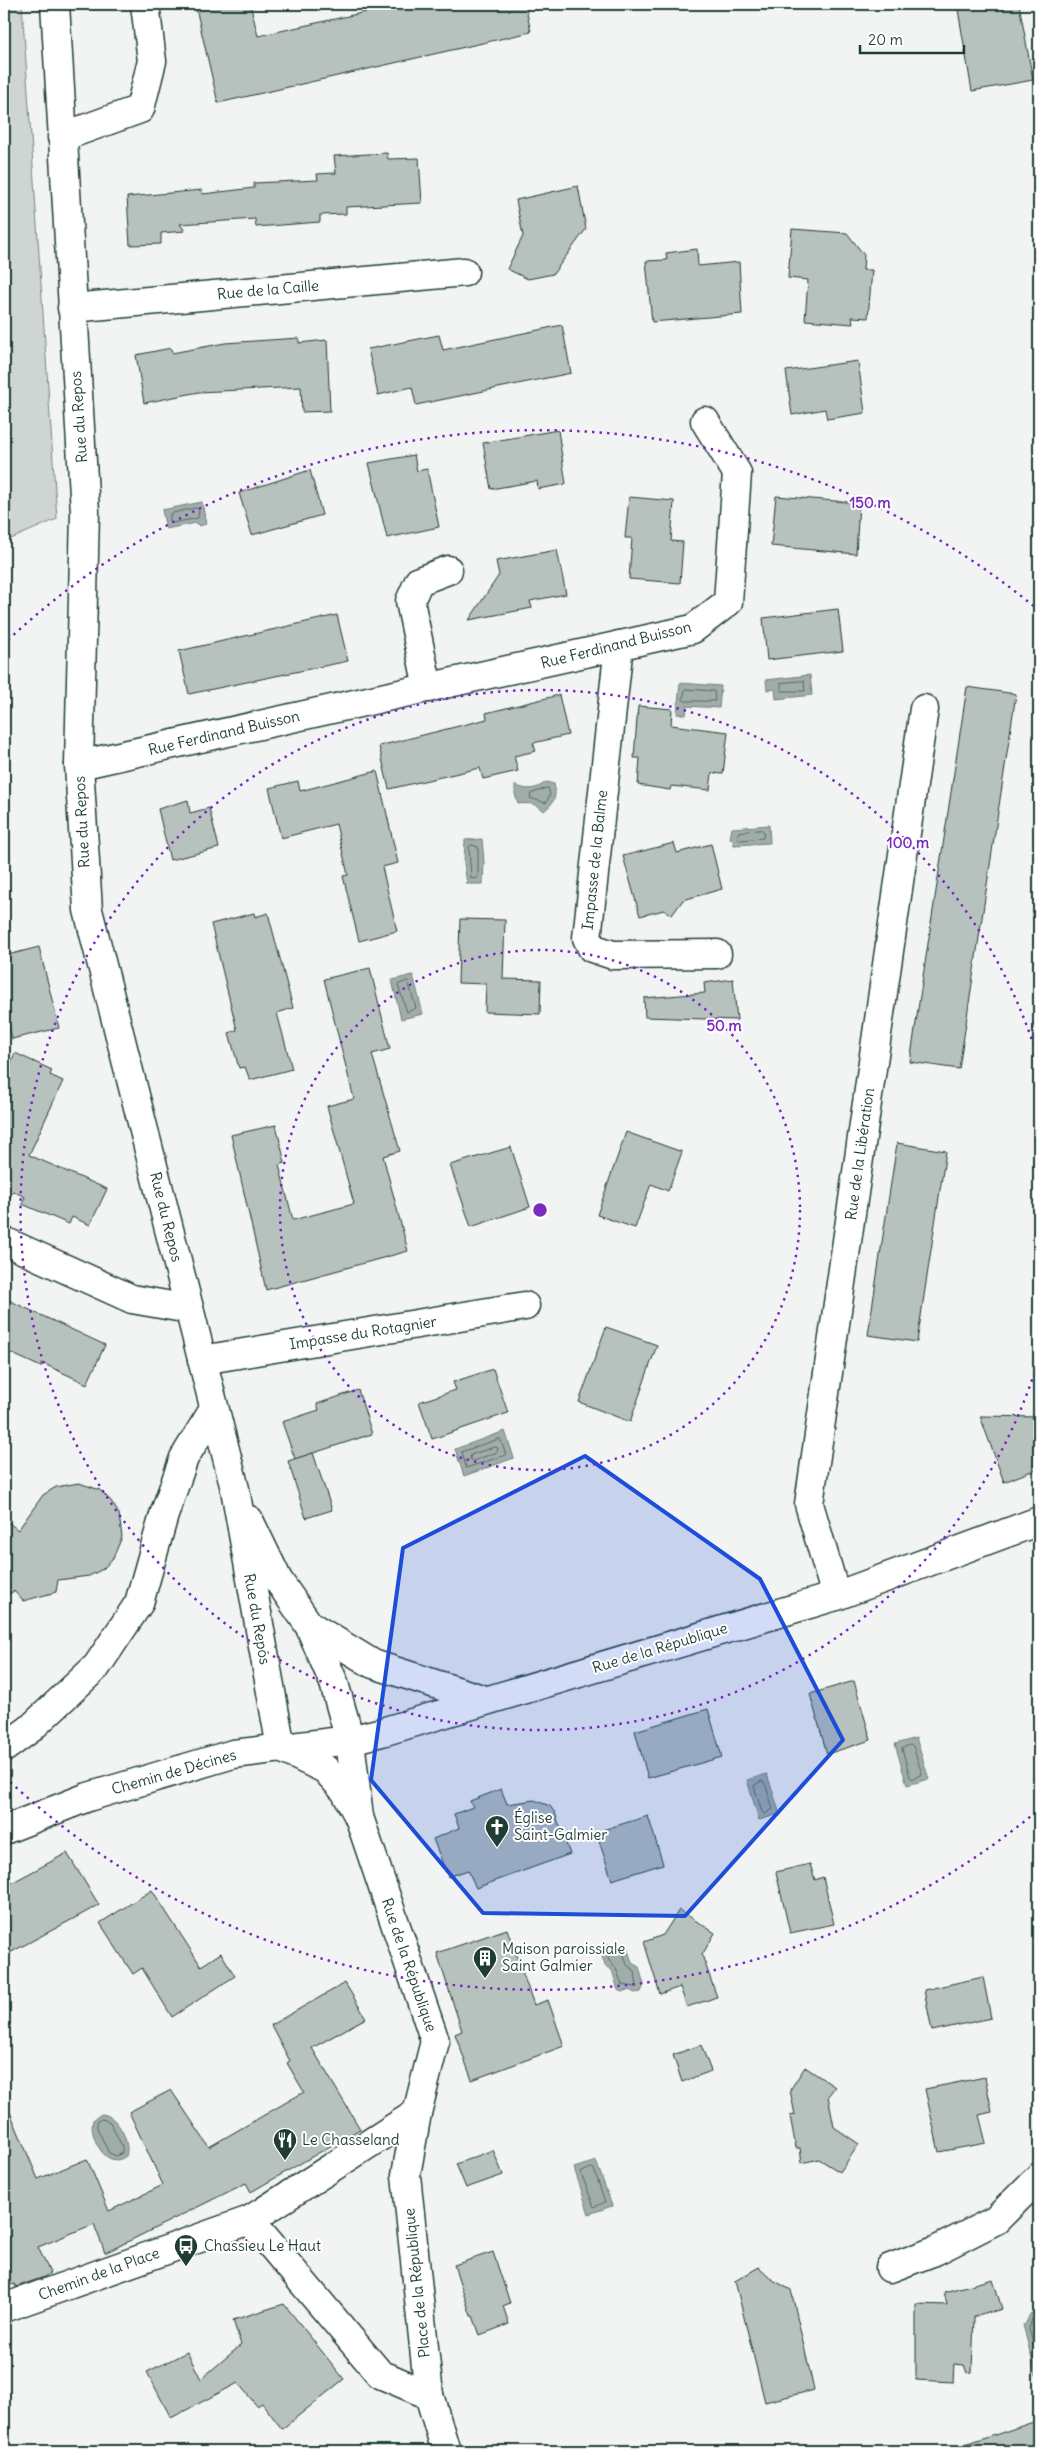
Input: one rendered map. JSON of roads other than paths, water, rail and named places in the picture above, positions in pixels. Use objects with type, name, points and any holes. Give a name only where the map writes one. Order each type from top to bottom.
[{"type":"street","name":"Rue du Repos","points":[[55,4],[85,512],[79,766],[88,910],[235,1489],[281,1748]]},
{"type":"street","points":[[62,137],[140,109],[152,61],[144,4]]},
{"type":"street","name":"Rue de la Caille","points":[[72,308],[464,272]]},
{"type":"street","name":"Rue Ferdinand Buisson","points":[[79,766],[693,629],[728,602],[737,473],[705,421]]},
{"type":"street","points":[[428,688],[410,601],[420,581],[448,570]]},
{"type":"street","name":"Impasse de la Balme","points":[[619,645],[586,938],[592,948],[613,955],[717,954]]},
{"type":"street","name":"Rue de la Libération","points":[[836,1596],[809,1504],[924,709]]},
{"type":"street","points":[[4,1241],[132,1299],[189,1309]]},
{"type":"street","name":"Impasse du Rotagnier","points":[[202,1360],[525,1306]]},
{"type":"street","points":[[4,1748],[30,1729],[97,1666],[139,1603],[164,1515],[184,1458],[214,1409]]},
{"type":"street","name":"Rue du Repos","points":[[235,1489],[278,1580],[308,1625],[334,1683],[350,1740]]},
{"type":"street","name":"Rue de la République","points":[[359,1817],[350,1740],[836,1596],[1039,1521]]},
{"type":"street","name":"Rue du Repos","points":[[308,1625],[373,1664],[484,1700]]},
{"type":"street","name":"Chemin de Décines","points":[[4,1830],[88,1797],[233,1754],[350,1740]]},
{"type":"street","name":"Rue de la République","points":[[281,1748],[325,1769],[345,1791],[359,1817],[436,2041],[417,2113]]},
{"type":"street","points":[[417,2113],[250,2220],[380,2374],[429,2395]]},
{"type":"street","name":"Place de la République","points":[[417,2113],[406,2175],[429,2395],[446,2451]]},
{"type":"street","points":[[890,2268],[935,2251],[996,2220],[1039,2177]]},
{"type":"street","name":"Chemin de la Place","points":[[4,2308],[250,2220]]},
{"type":"water","points":[[202,502],[206,524],[199,526],[196,523],[166,529],[162,510]]},
{"type":"water","points":[[810,675],[812,695],[776,699],[775,689],[767,690],[766,680]]},
{"type":"water","points":[[680,683],[721,686],[719,708],[687,706],[686,715],[677,714]]},
{"type":"water","points":[[546,782],[554,784],[555,796],[544,811],[532,804],[518,804],[515,785],[531,789],[539,787]]},
{"type":"water","points":[[769,825],[770,843],[734,845],[733,840],[730,838],[732,828]]},
{"type":"water","points":[[482,839],[483,884],[467,884],[464,863],[465,840]]},
{"type":"water","points":[[413,975],[423,1014],[401,1019],[392,980]]},
{"type":"water","points":[[505,1431],[514,1458],[464,1476],[455,1449]]},
{"type":"water","points":[[916,1738],[929,1779],[907,1785],[895,1744]]},
{"type":"water","points":[[767,1774],[780,1814],[759,1820],[747,1780]]},
{"type":"water","points":[[609,1944],[616,1948],[624,1945],[627,1947],[632,1963],[639,1967],[644,1985],[641,1992],[635,1993],[629,1990],[621,1992],[618,1990],[612,1970],[605,1966],[601,1952],[604,1946]]},
{"type":"water","points":[[101,2114],[107,2115],[112,2119],[125,2137],[126,2156],[119,2160],[105,2156],[96,2142],[92,2127],[93,2120]]},
{"type":"water","points":[[596,2161],[612,2206],[589,2214],[574,2168]]},
{"type":"water","points":[[1034,2312],[1039,2313],[1039,2374],[1036,2375],[1023,2325],[1030,2314]]},
{"type":"place","name":"Église Saint-Galmier","points":[[497,1848]]},
{"type":"place","name":"Maison paroissiale Saint Galmier","points":[[485,1979]]},
{"type":"place","name":"Le Chasseland","points":[[285,2161]]},
{"type":"place","name":"Chassieu Le Haut","points":[[186,2267]]}]
